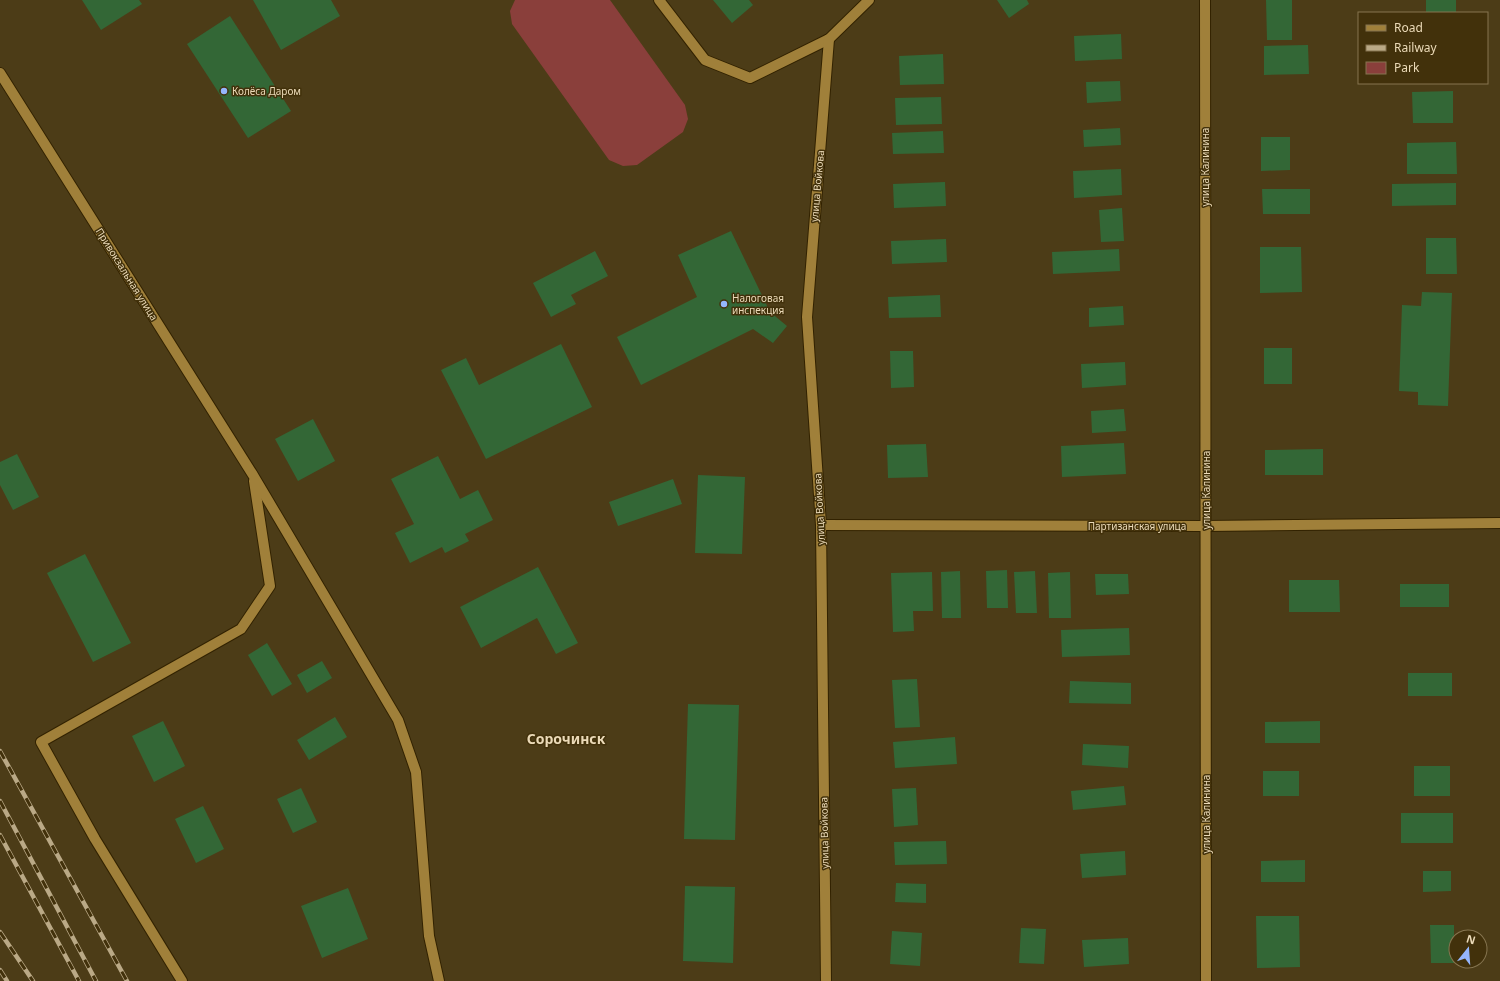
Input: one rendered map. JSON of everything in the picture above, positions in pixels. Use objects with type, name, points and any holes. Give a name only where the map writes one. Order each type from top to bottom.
[{"type":"street","points":[[659,0],[705,60],[750,78],[829,39],[869,0]]},
{"type":"street","name":"улица Калинина","points":[[1205,0],[1206,981]]},
{"type":"street","name":"улица Войкова","points":[[826,981],[821,525],[807,317],[829,39]]},
{"type":"street","name":"Привокзальная улица","points":[[0,74],[254,475],[398,720],[416,772],[429,936],[439,981]]},
{"type":"street","points":[[182,981],[95,839],[41,742],[241,629],[270,586],[254,475]]},
{"type":"street","name":"Партизанская улица","points":[[821,525],[1206,526],[1500,523]]},
{"type":"green space","points":[[515,0],[610,0],[685,105],[688,119],[683,132],[637,165],[623,166],[609,160],[512,24],[510,11]]},
{"type":"building","points":[[82,0],[139,0],[142,4],[101,30]]},
{"type":"building","points":[[253,0],[331,0],[340,16],[281,50]]},
{"type":"building","points":[[713,0],[749,0],[753,5],[732,23]]},
{"type":"building","points":[[997,0],[1027,0],[1029,4],[1009,18]]},
{"type":"building","points":[[1266,0],[1292,0],[1292,40],[1267,40]]},
{"type":"building","points":[[1426,0],[1456,0],[1456,12],[1426,12]]},
{"type":"building","points":[[230,16],[291,111],[248,138],[187,44]]},
{"type":"building","points":[[1121,34],[1122,59],[1075,61],[1074,36]]},
{"type":"building","points":[[1308,45],[1309,74],[1264,75],[1264,46]]},
{"type":"building","points":[[943,54],[944,84],[900,85],[899,56]]},
{"type":"building","points":[[1120,81],[1121,101],[1087,103],[1086,82]]},
{"type":"building","points":[[1453,91],[1453,123],[1413,123],[1412,92]]},
{"type":"building","points":[[941,97],[942,124],[896,125],[895,98]]},
{"type":"building","points":[[1120,128],[1121,145],[1084,147],[1083,130]]},
{"type":"building","points":[[943,131],[944,153],[893,154],[892,133]]},
{"type":"building","points":[[1261,137],[1290,137],[1290,170],[1261,171]]},
{"type":"building","points":[[1456,142],[1457,174],[1407,174],[1407,143]]},
{"type":"building","points":[[1121,169],[1122,195],[1074,198],[1073,171]]},
{"type":"building","points":[[945,182],[946,206],[894,208],[893,184]]},
{"type":"building","points":[[1456,183],[1456,205],[1392,206],[1392,184]]},
{"type":"building","points":[[1262,189],[1310,189],[1310,214],[1263,214]]},
{"type":"building","points":[[1122,208],[1124,241],[1101,242],[1099,210]]},
{"type":"building","name":"Налоговая инспекция","points":[[731,231],[770,312],[787,326],[773,343],[753,329],[641,385],[617,337],[697,297],[678,255]]},
{"type":"building","points":[[1426,238],[1456,238],[1457,274],[1426,274]]},
{"type":"building","points":[[946,239],[947,262],[892,264],[891,241]]},
{"type":"building","points":[[1260,247],[1301,247],[1302,292],[1260,293]]},
{"type":"building","points":[[1119,249],[1120,271],[1053,274],[1052,252]]},
{"type":"building","points":[[595,251],[608,276],[571,295],[576,304],[551,317],[533,283]]},
{"type":"building","points":[[1422,292],[1452,293],[1448,406],[1418,405],[1418,392],[1399,391],[1402,305],[1421,306]]},
{"type":"building","points":[[940,295],[941,317],[889,318],[888,297]]},
{"type":"building","points":[[1123,306],[1124,325],[1089,327],[1089,308]]},
{"type":"building","points":[[561,344],[592,407],[486,459],[441,370],[466,358],[479,385]]},
{"type":"building","points":[[1264,348],[1292,348],[1292,384],[1264,384]]},
{"type":"building","points":[[890,351],[913,351],[914,387],[891,388]]},
{"type":"building","points":[[1125,362],[1126,385],[1082,388],[1081,364]]},
{"type":"building","points":[[1124,409],[1126,431],[1092,433],[1091,411]]},
{"type":"building","points":[[313,419],[335,461],[298,481],[275,439]]},
{"type":"building","points":[[1124,443],[1126,474],[1062,477],[1061,446]]},
{"type":"building","points":[[926,444],[928,477],[888,478],[887,445]]},
{"type":"building","points":[[1323,449],[1323,475],[1265,475],[1265,450]]},
{"type":"building","points":[[17,454],[39,497],[13,510],[0,485],[0,462]]},
{"type":"building","points":[[438,456],[460,499],[478,490],[493,520],[465,534],[469,541],[445,553],[442,547],[410,563],[395,533],[414,524],[391,479]]},
{"type":"building","points":[[698,475],[745,477],[742,554],[695,553]]},
{"type":"building","points":[[673,479],[682,504],[618,526],[609,502]]},
{"type":"building","points":[[85,554],[131,643],[93,662],[47,573]]},
{"type":"building","points":[[538,567],[578,643],[556,654],[537,618],[481,648],[460,607]]},
{"type":"building","points":[[1007,570],[1008,608],[987,608],[986,571]]},
{"type":"building","points":[[960,571],[961,618],[942,618],[941,572]]},
{"type":"building","points":[[1035,571],[1037,613],[1016,613],[1014,572]]},
{"type":"building","points":[[932,572],[933,611],[913,611],[914,631],[893,632],[891,573]]},
{"type":"building","points":[[1070,572],[1071,618],[1049,618],[1048,573]]},
{"type":"building","points":[[1095,574],[1128,574],[1129,594],[1096,595]]},
{"type":"building","points":[[1289,580],[1339,580],[1340,612],[1289,612]]},
{"type":"building","points":[[1400,584],[1449,584],[1449,607],[1400,607]]},
{"type":"building","points":[[1129,628],[1130,655],[1062,657],[1061,630]]},
{"type":"building","points":[[267,643],[292,684],[272,696],[248,655]]},
{"type":"building","points":[[322,661],[332,678],[307,693],[297,675]]},
{"type":"building","points":[[1408,673],[1452,673],[1452,696],[1408,696]]},
{"type":"building","points":[[917,679],[920,727],[895,728],[892,680]]},
{"type":"building","points":[[1070,681],[1131,683],[1131,704],[1069,703]]},
{"type":"building","points":[[688,704],[739,705],[735,840],[684,839]]},
{"type":"building","points":[[335,717],[347,737],[309,760],[297,740]]},
{"type":"building","points":[[163,721],[185,766],[154,782],[132,736]]},
{"type":"building","points":[[1320,721],[1320,743],[1265,743],[1265,722]]},
{"type":"building","points":[[955,737],[957,764],[895,768],[893,742]]},
{"type":"building","points":[[1083,744],[1129,746],[1128,768],[1082,765]]},
{"type":"building","points":[[1414,766],[1450,766],[1450,796],[1414,796]]},
{"type":"building","points":[[1263,771],[1299,771],[1299,796],[1263,796]]},
{"type":"building","points":[[1124,786],[1126,805],[1073,810],[1071,791]]},
{"type":"building","points":[[301,788],[317,822],[293,833],[277,799]]},
{"type":"building","points":[[916,788],[918,825],[894,827],[892,789]]},
{"type":"building","points":[[203,806],[224,849],[196,863],[175,819]]},
{"type":"building","points":[[1401,813],[1453,813],[1453,843],[1401,843]]},
{"type":"building","points":[[946,841],[947,864],[895,865],[894,842]]},
{"type":"building","points":[[1125,851],[1126,875],[1082,878],[1080,854]]},
{"type":"building","points":[[1305,860],[1305,882],[1261,882],[1261,861]]},
{"type":"building","points":[[1423,871],[1451,871],[1451,891],[1423,892]]},
{"type":"building","points":[[896,883],[926,884],[926,903],[895,902]]},
{"type":"building","points":[[685,886],[735,887],[733,963],[683,961]]},
{"type":"building","points":[[348,888],[368,939],[322,958],[301,906]]},
{"type":"building","points":[[1256,916],[1299,916],[1300,967],[1257,968]]},
{"type":"building","points":[[1430,925],[1454,925],[1454,929],[1448,929],[1448,963],[1431,963]]},
{"type":"building","points":[[1021,928],[1046,929],[1044,964],[1019,963]]},
{"type":"building","points":[[892,931],[922,933],[920,966],[890,964]]},
{"type":"building","points":[[1128,938],[1129,964],[1084,967],[1082,940]]},
{"type":"railway","points":[[0,751],[127,981]]},
{"type":"railway","points":[[0,801],[96,981]]},
{"type":"railway","points":[[0,835],[79,981]]},
{"type":"railway","points":[[0,932],[33,981]]},
{"type":"railway","points":[[0,970],[7,981]]},
{"type":"place","name":"Колёса Даром","points":[[224,91]]},
{"type":"place","name":"Налоговая инспекция","points":[[724,304]]},
{"type":"district","name":"Сорочинск","points":[[566,739]]}]
